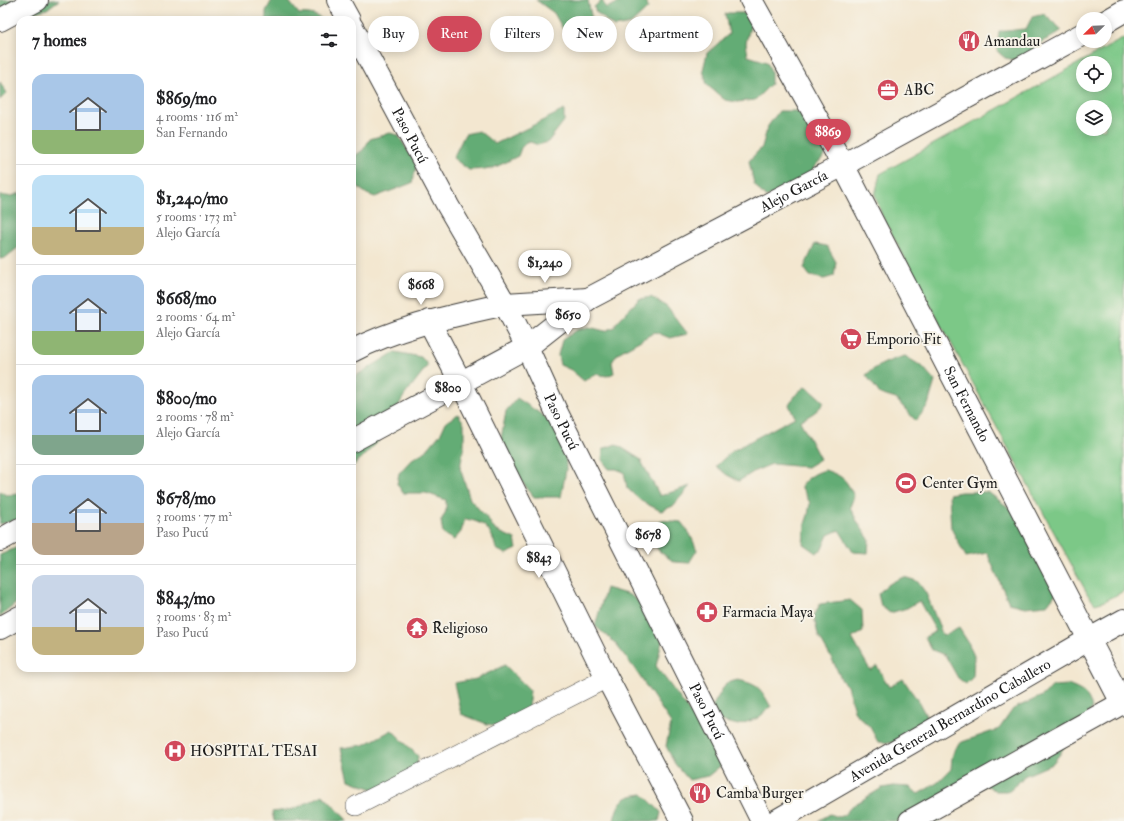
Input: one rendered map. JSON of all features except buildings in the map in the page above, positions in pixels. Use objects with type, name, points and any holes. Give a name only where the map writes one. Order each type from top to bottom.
[{"type":"street","points":[[0,20],[37,0]]},
{"type":"street","points":[[338,0],[346,16]]},
{"type":"street","name":"San Fernando","points":[[751,0],[843,165],[1088,640],[1123,703]]},
{"type":"street","points":[[1112,18],[1124,11]]},
{"type":"street","name":"Paso Pucú","points":[[356,34],[448,206],[505,304],[527,347],[556,411],[762,821]]},
{"type":"street","name":"Alejo García","points":[[356,439],[527,347],[588,299],[843,165],[1076,38]]},
{"type":"street","name":"Alejo García","points":[[356,349],[371,341],[429,321],[505,304],[588,299]]},
{"type":"street","points":[[429,321],[607,678],[682,821]]},
{"type":"street","points":[[0,540],[16,531]]},
{"type":"street","points":[[0,628],[16,619]]},
{"type":"street","name":"Avenida General Bernardino Caballero","points":[[776,821],[1124,620]]},
{"type":"street","points":[[910,821],[1123,703]]},
{"type":"lane","points":[[356,806],[607,678]]},
{"type":"green space","points":[[0,0],[59,0],[47,9],[31,13],[0,10]]},
{"type":"green space","points":[[272,0],[288,0],[299,14],[311,14],[317,16],[266,16],[266,11]]},
{"type":"green space","points":[[536,0],[588,0],[591,16],[562,16],[562,27],[554,13]]},
{"type":"green space","points":[[602,0],[606,8],[625,0],[645,0],[648,8],[640,16],[625,16],[625,25],[617,26],[617,16],[601,16],[596,12],[594,7]]},
{"type":"green space","points":[[744,13],[752,19],[746,43],[748,56],[767,62],[771,71],[771,84],[755,100],[737,102],[725,100],[707,85],[703,70],[707,53],[713,52],[713,48],[729,34],[725,14]]},
{"type":"green space","points":[[1044,14],[1062,30],[1043,41],[1033,50],[1015,60],[1005,58],[997,51],[999,31],[1026,29],[1032,17]]},
{"type":"green space","points":[[1124,38],[1124,591],[1105,601],[1095,604],[1088,595],[882,216],[875,195],[880,174],[1076,65],[1076,92],[1112,92],[1112,56],[1092,56],[1106,48],[1112,48],[1112,45]]},
{"type":"green space","points":[[0,82],[7,93],[0,100]]},
{"type":"green space","points":[[564,110],[564,121],[548,142],[538,145],[528,141],[521,148],[518,156],[491,169],[469,170],[453,158],[465,134],[479,131],[495,144]]},
{"type":"green space","points":[[779,111],[801,111],[827,153],[814,167],[810,183],[765,197],[754,184],[749,161],[762,147],[768,126]]},
{"type":"green space","points":[[390,133],[398,135],[417,165],[412,183],[375,197],[360,189],[356,183],[356,155],[363,150],[370,139]]},
{"type":"green space","points":[[0,194],[5,196],[15,195],[16,249],[5,258],[0,259]]},
{"type":"green space","points":[[815,244],[827,246],[836,262],[834,276],[824,279],[810,276],[804,268]]},
{"type":"green space","points":[[651,297],[667,307],[688,334],[670,338],[655,332],[618,353],[612,362],[614,373],[607,376],[595,374],[584,381],[571,370],[560,365],[558,355],[562,340],[577,330],[589,327],[605,331],[615,327],[616,323],[639,299]]},
{"type":"green space","points":[[395,352],[421,357],[428,365],[404,396],[377,443],[356,463],[356,376]]},
{"type":"green space","points":[[905,356],[923,367],[935,381],[928,405],[916,421],[896,399],[880,394],[866,375],[884,363]]},
{"type":"green space","points":[[805,387],[824,402],[816,411],[800,421],[820,459],[807,467],[772,464],[755,471],[739,481],[727,475],[716,466],[732,451],[795,417],[789,405],[798,392]]},
{"type":"green space","points":[[517,398],[566,431],[566,470],[561,497],[534,497],[522,482],[501,439],[506,411]]},
{"type":"green space","points":[[458,414],[464,423],[464,447],[460,468],[470,499],[487,518],[495,530],[515,539],[517,549],[506,554],[496,549],[490,532],[483,525],[472,520],[465,519],[461,532],[454,540],[443,534],[441,521],[446,511],[446,500],[426,493],[403,493],[397,484],[399,473],[412,459],[426,451],[441,433],[446,422]]},
{"type":"green space","points":[[616,444],[640,459],[660,496],[690,486],[673,506],[661,511],[641,501],[627,488],[624,472],[616,469],[609,469],[602,460],[603,449]]},
{"type":"green space","points":[[825,470],[836,474],[843,479],[851,490],[854,496],[850,507],[858,523],[869,539],[868,553],[853,552],[839,530],[828,535],[822,549],[816,553],[803,544],[805,524],[810,503],[801,486],[806,480],[818,472]]},
{"type":"green space","points":[[0,491],[6,495],[16,494],[16,520],[0,524]]},
{"type":"green space","points":[[961,492],[988,492],[1028,522],[1061,587],[1047,605],[1025,607],[1009,603],[987,553],[966,557],[951,528],[949,494]]},
{"type":"green space","points":[[661,520],[681,522],[690,534],[697,550],[689,563],[674,562],[659,551],[652,539]]},
{"type":"green space","points":[[16,548],[16,603],[0,617],[0,555]]},
{"type":"green space","points":[[904,577],[917,581],[926,593],[943,636],[959,628],[968,642],[974,656],[973,677],[966,684],[958,678],[945,655],[932,650],[925,637],[936,631],[919,601],[907,608],[890,613],[881,606],[878,594],[896,580]]},
{"type":"green space","points":[[606,588],[630,595],[647,607],[664,634],[656,666],[690,712],[701,724],[717,750],[723,764],[708,776],[689,780],[675,764],[666,746],[671,723],[634,668],[615,643],[595,626]]},
{"type":"green space","points":[[850,600],[862,610],[863,632],[852,638],[870,670],[877,666],[889,687],[903,679],[928,719],[916,733],[892,743],[878,742],[870,727],[855,713],[847,686],[842,681],[833,661],[818,635],[814,616],[820,604]]},
{"type":"green space","points":[[505,665],[530,690],[528,711],[504,727],[487,724],[461,714],[454,683],[476,679]]},
{"type":"green space","points":[[738,680],[759,688],[771,707],[758,718],[738,725],[717,720],[712,707],[726,683]]},
{"type":"green space","points":[[1068,685],[1087,696],[1092,709],[1052,764],[1024,776],[1008,791],[996,791],[986,785],[940,816],[940,821],[818,821],[830,814],[839,817],[844,815],[852,806],[882,788],[894,786],[910,787],[918,794],[937,783],[951,769],[952,757],[955,748],[962,742],[999,729],[1013,709],[1042,696],[1053,686]]},
{"type":"green space","points":[[392,730],[418,756],[415,777],[375,790],[349,780],[341,748],[364,745]]},
{"type":"green space","points":[[643,794],[661,812],[659,821],[614,821],[617,809],[622,801],[631,796]]},
{"type":"green space","points":[[323,795],[348,821],[274,821],[272,812],[294,809]]},
{"type":"place","name":"Amandau","points":[[969,41]]},
{"type":"place","name":"ABC","points":[[888,90]]},
{"type":"place","name":"Emporio Fit","points":[[851,339]]},
{"type":"place","name":"Center Gym","points":[[906,483]]},
{"type":"place","name":"Farmacia Maya","points":[[707,612]]},
{"type":"place","name":"Religioso","points":[[417,628]]},
{"type":"place","name":"HOSPITAL TESAI","points":[[175,751]]},
{"type":"place","name":"Camba Burger","points":[[700,793]]}]
